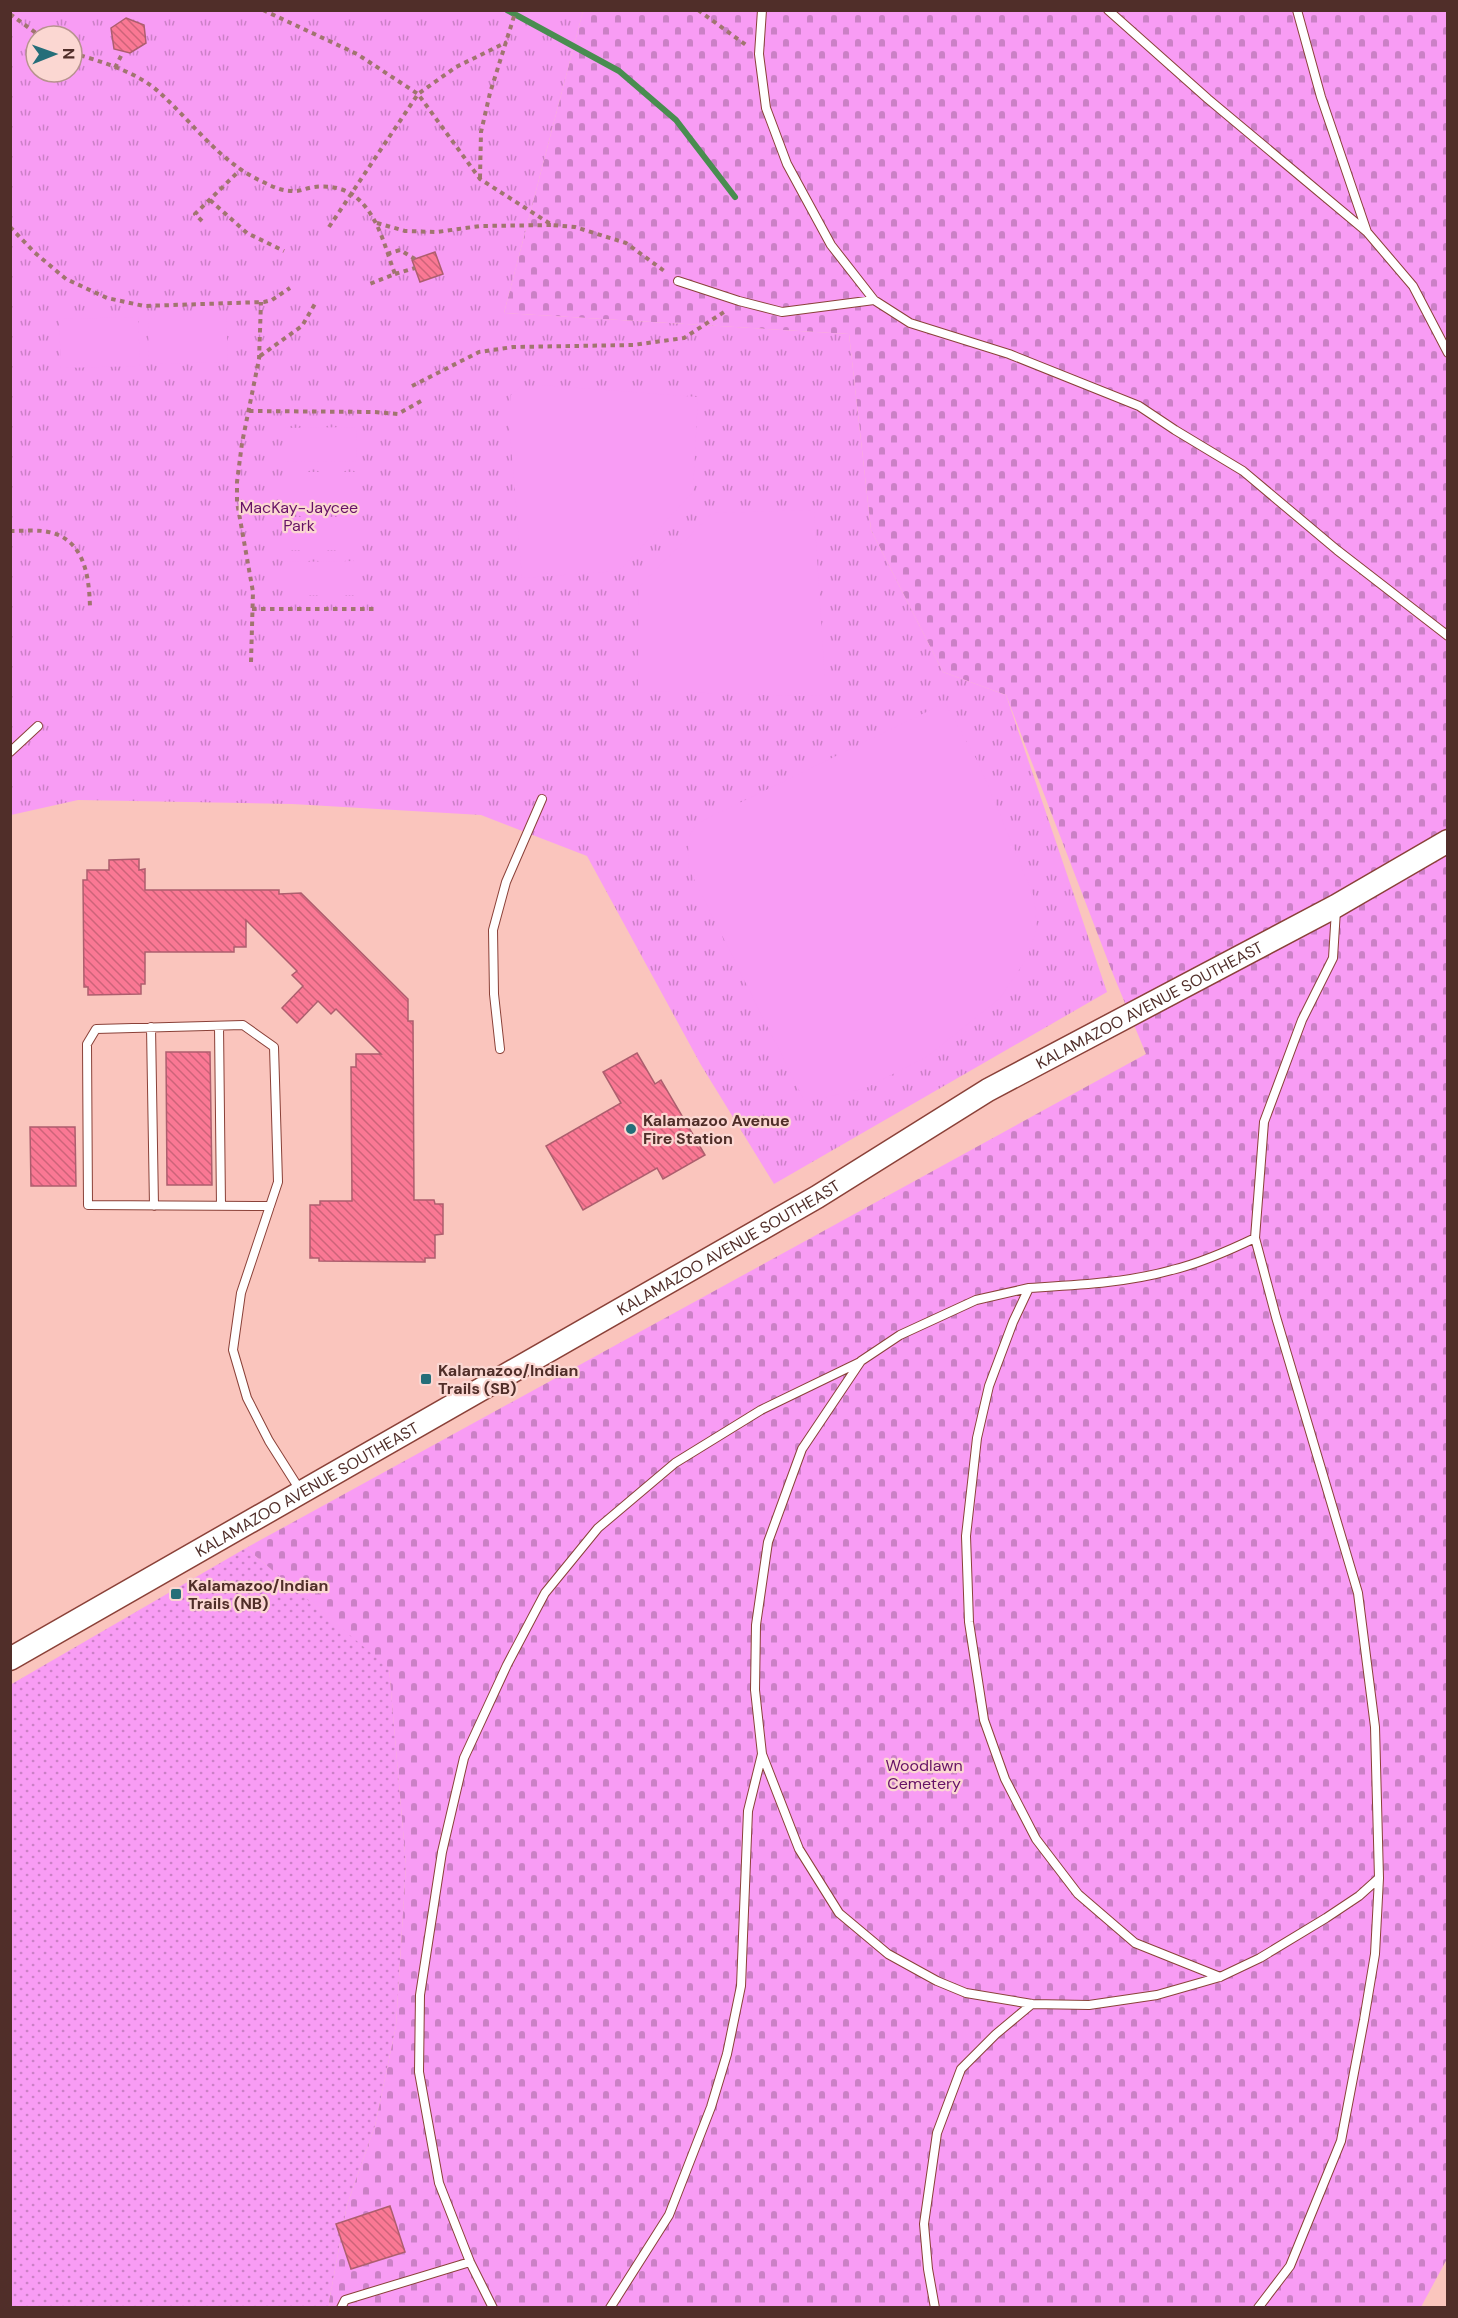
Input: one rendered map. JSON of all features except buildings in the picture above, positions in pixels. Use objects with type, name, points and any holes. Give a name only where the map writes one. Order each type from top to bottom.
[{"type":"main road","name":"KALAMAZOO AVENUE SOUTHEAST","points":[[10,1659],[817,1197],[988,1090],[1336,906],[1448,841]]},
{"type":"lane","points":[[762,10],[759,54],[766,108],[787,164],[831,245],[874,300],[910,323],[1009,354],[1139,406],[1243,471],[1337,550],[1448,636]]},
{"type":"lane","points":[[1108,10],[1208,99],[1367,232],[1413,286],[1448,353]]},
{"type":"lane","points":[[1297,10],[1321,97],[1367,232]]},
{"type":"lane","points":[[678,281],[782,312],[874,300]]},
{"type":"lane","points":[[10,753],[38,726]]},
{"type":"lane","points":[[500,1049],[494,994],[493,930],[506,882],[542,799]]},
{"type":"lane","points":[[1258,2307],[1290,2266],[1341,2141],[1375,1954],[1379,1878],[1375,1727],[1358,1593],[1275,1317],[1255,1238],[1264,1122],[1302,1020],[1333,958],[1336,906]]},
{"type":"lane","points":[[270,1206],[88,1205],[87,1044],[96,1029],[243,1025],[274,1047],[278,1182],[270,1206],[241,1293],[233,1350],[247,1398],[269,1442],[302,1493]]},
{"type":"lane","points":[[219,1026],[221,1206]]},
{"type":"lane","points":[[151,1027],[154,1206]]},
{"type":"lane","points":[[493,2307],[470,2262],[439,2183],[419,2072],[420,1995],[442,1852],[464,1758],[507,1665],[545,1593],[598,1528],[675,1463],[761,1410],[861,1361],[900,1335],[976,1300],[1029,1288],[1106,1283],[1171,1271],[1217,1256],[1255,1238]]},
{"type":"lane","points":[[1029,1288],[1013,1322],[989,1386],[977,1438],[966,1536],[969,1622],[984,1720],[1005,1779],[1036,1839],[1078,1894],[1135,1943],[1220,1977]]},
{"type":"lane","points":[[861,1361],[802,1449],[768,1542],[756,1625],[755,1690],[762,1754],[799,1849],[839,1913],[888,1954],[937,1981],[966,1993],[1032,2004],[1089,2005],[1157,1995],[1220,1977],[1260,1958],[1326,1918],[1359,1896],[1379,1878]]},
{"type":"lane","points":[[610,2307],[669,2215],[711,2107],[727,2054],[741,1986],[748,1810],[762,1754]]},
{"type":"lane","points":[[935,2307],[928,2269],[924,2224],[937,2133],[961,2069],[996,2034],[1032,2004]]},
{"type":"lane","points":[[340,2307],[345,2300],[470,2262]]},
{"type":"path","points":[[263,10],[357,54],[418,94],[480,178],[552,225]]},
{"type":"path","points":[[480,178],[481,132],[490,93],[516,10]]},
{"type":"path","points":[[698,10],[759,54]]},
{"type":"path","points":[[10,14],[24,24]]},
{"type":"path","points":[[329,227],[418,94],[456,67],[507,42]]},
{"type":"path","points":[[115,68],[122,54]]},
{"type":"path","points":[[84,57],[115,68],[156,90],[212,146],[241,169],[263,182],[286,190],[298,191],[323,186],[351,194],[364,204],[376,223],[395,274]]},
{"type":"path","points":[[202,221],[195,214],[241,169]]},
{"type":"path","points":[[210,200],[247,233],[284,251]]},
{"type":"path","points":[[376,223],[405,231],[437,232],[480,226],[575,227],[626,243],[678,281]]},
{"type":"path","points":[[10,227],[34,252],[66,279],[107,298],[144,306],[261,302],[272,300],[290,288]]},
{"type":"path","points":[[387,254],[400,250],[415,259]]},
{"type":"path","points":[[367,285],[415,268]]},
{"type":"path","points":[[412,386],[478,352],[513,347],[633,345],[684,339],[739,301]]},
{"type":"path","points":[[251,662],[252,584],[237,502],[238,466],[260,356],[261,302]]},
{"type":"path","points":[[260,356],[302,326],[316,302]]},
{"type":"path","points":[[249,411],[398,414],[421,401]]},
{"type":"path","points":[[10,531],[50,532],[70,543],[81,556],[86,569],[90,607]]},
{"type":"path","points":[[252,609],[377,609]]},
{"type":"green space","name":"MacKay-Jaycee Park","points":[[10,11],[583,11],[504,313],[849,334],[871,530],[943,672],[1006,695],[1107,992],[774,1184],[701,1065],[587,856],[481,815],[292,804],[78,800],[11,815]]},
{"type":"green space","name":"Woodlawn Cemetery","points":[[583,11],[1447,11],[1448,2257],[1421,2307],[330,2307],[329,2302],[347,2205],[375,2126],[396,2026],[406,1865],[389,1668],[246,1548],[1146,1054],[1006,695],[943,672],[871,530],[849,334],[504,313]]},
{"type":"green space","points":[[138,317],[140,366],[61,368],[59,319]]},
{"type":"green space","points":[[226,317],[228,362],[149,364],[148,319]]},
{"type":"green space","points":[[540,385],[698,397],[693,492],[619,571],[522,578],[509,421],[511,395],[519,388]]},
{"type":"green space","points":[[356,427],[357,461],[284,462],[284,428]]},
{"type":"green space","points":[[284,472],[356,472],[356,505],[284,506]]},
{"type":"green space","points":[[814,510],[825,682],[821,695],[638,691],[639,587],[712,513]]},
{"type":"green space","points":[[284,517],[357,517],[357,550],[284,550]]},
{"type":"green space","points":[[356,561],[356,595],[284,595],[284,562]]},
{"type":"green space","points":[[945,703],[979,764],[1034,897],[1037,928],[1026,960],[1000,998],[928,1056],[866,1088],[805,1102],[689,869],[688,839],[696,824]]},
{"type":"green space","points":[[246,1548],[389,1667],[406,1865],[396,2026],[375,2126],[347,2205],[329,2302],[330,2307],[11,2307],[10,1685]]},
{"type":"waterway","points":[[507,10],[619,71],[676,120],[735,197]]},
{"type":"place","name":"Kalamazoo Avenue Fire Station","points":[[631,1129]]},
{"type":"place","name":"Kalamazoo/Indian Trails (SB)","points":[[426,1379]]},
{"type":"place","name":"Kalamazoo/Indian Trails (NB)","points":[[176,1594]]}]
